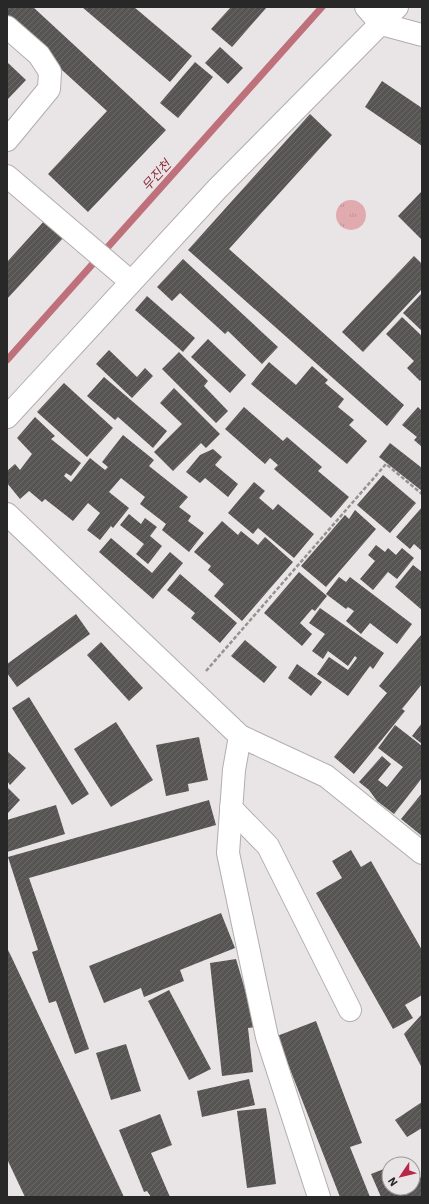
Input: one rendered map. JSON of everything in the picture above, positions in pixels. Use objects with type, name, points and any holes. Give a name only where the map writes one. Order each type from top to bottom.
[{"type":"street","points":[[366,7],[381,24],[422,35]]},
{"type":"street","points":[[7,417],[216,189],[397,7]]},
{"type":"street","points":[[7,26],[39,55],[50,72],[49,88],[7,140]]},
{"type":"street","points":[[7,176],[83,243],[131,282]]},
{"type":"street","points":[[7,514],[240,736],[326,776],[422,853]]},
{"type":"street","points":[[240,736],[234,770],[228,853],[267,1037],[319,1197]]},
{"type":"street","points":[[231,808],[268,846],[350,1010]]},
{"type":"path","points":[[191,688],[386,464],[422,494]]},
{"type":"green space","points":[[351,200],[362,204],[366,215],[362,226],[351,230],[340,226],[336,215],[340,204]]},
{"type":"building","points":[[7,7],[33,7],[166,130],[88,212],[48,174],[107,111],[7,20]]},
{"type":"building","points":[[82,7],[134,7],[192,56],[170,82]]},
{"type":"building","points":[[231,7],[267,7],[232,47],[211,29]]},
{"type":"building","points":[[220,47],[243,68],[228,84],[205,63]]},
{"type":"building","points":[[7,62],[26,80],[7,100]]},
{"type":"building","points":[[195,62],[213,77],[178,118],[160,103]]},
{"type":"building","points":[[382,81],[422,108],[422,146],[365,107]]},
{"type":"building","points":[[310,114],[332,135],[229,249],[404,405],[387,426],[188,250]]},
{"type":"building","points":[[422,191],[422,240],[398,216]]},
{"type":"building","points":[[45,220],[64,237],[7,299],[7,262]]},
{"type":"building","points":[[414,256],[422,264],[422,289],[363,352],[342,332]]},
{"type":"building","points":[[183,259],[278,347],[262,364],[228,331],[225,334],[180,293],[172,301],[157,287]]},
{"type":"building","points":[[422,293],[422,331],[403,313]]},
{"type":"building","points":[[147,296],[195,338],[183,352],[135,310]]},
{"type":"building","points":[[402,317],[422,336],[422,379],[420,381],[407,368],[414,361],[386,334]]},
{"type":"building","points":[[208,339],[246,375],[230,393],[191,357]]},
{"type":"building","points":[[109,350],[137,377],[145,368],[153,376],[132,398],[96,364]]},
{"type":"building","points":[[179,352],[208,381],[204,386],[228,411],[216,423],[162,369]]},
{"type":"building","points":[[269,362],[296,385],[312,366],[328,380],[325,383],[344,399],[338,407],[354,420],[349,425],[367,441],[347,464],[251,384]]},
{"type":"building","points":[[104,377],[167,431],[153,448],[118,417],[115,420],[87,396]]},
{"type":"building","points":[[64,383],[113,428],[87,457],[37,412]]},
{"type":"building","points":[[174,388],[220,434],[206,448],[201,443],[173,471],[154,452],[182,424],[160,403]]},
{"type":"building","points":[[244,407],[283,441],[287,437],[322,467],[318,471],[349,497],[331,518],[274,469],[278,465],[270,458],[265,464],[225,429]]},
{"type":"building","points":[[418,407],[422,411],[422,447],[414,440],[417,437],[402,425]]},
{"type":"building","points":[[35,417],[55,436],[51,439],[81,463],[71,476],[66,473],[64,476],[71,482],[90,458],[105,470],[108,467],[102,462],[123,435],[154,460],[149,466],[188,497],[179,507],[191,516],[188,521],[204,533],[189,552],[162,530],[166,524],[140,504],[145,497],[121,478],[109,492],[129,508],[113,528],[111,526],[100,540],[87,530],[100,513],[88,503],[73,521],[45,499],[42,502],[29,491],[20,499],[7,483],[7,471],[15,464],[20,470],[32,454],[17,438]]},
{"type":"building","points":[[390,443],[422,468],[422,491],[379,457]]},
{"type":"building","points":[[213,449],[222,457],[215,465],[238,484],[228,497],[205,478],[200,483],[186,472],[200,455]]},
{"type":"building","points":[[383,475],[416,503],[390,533],[357,505]]},
{"type":"building","points":[[254,482],[265,491],[259,498],[273,510],[278,504],[314,534],[294,558],[258,528],[253,534],[228,513]]},
{"type":"building","points":[[422,507],[422,551],[414,544],[410,549],[396,537]]},
{"type":"building","points":[[355,510],[376,529],[326,587],[301,566],[345,515],[349,519]]},
{"type":"building","points":[[129,514],[141,524],[145,518],[157,527],[150,536],[162,546],[148,564],[136,554],[144,544],[120,525]]},
{"type":"building","points":[[222,521],[238,535],[241,531],[258,545],[265,537],[293,562],[242,621],[214,596],[224,584],[208,570],[211,566],[194,552]]},
{"type":"building","points":[[111,538],[152,573],[170,552],[183,563],[153,599],[99,552]]},
{"type":"building","points":[[376,545],[385,552],[388,548],[396,555],[402,548],[414,558],[397,579],[388,572],[373,590],[360,579],[375,561],[368,555]]},
{"type":"building","points":[[413,565],[422,572],[422,610],[395,587]]},
{"type":"building","points":[[299,572],[327,596],[315,611],[312,609],[300,623],[312,634],[302,646],[264,613]]},
{"type":"building","points":[[180,574],[237,623],[220,643],[191,618],[195,613],[167,590]]},
{"type":"building","points":[[339,577],[346,582],[350,577],[412,624],[397,644],[370,623],[361,634],[346,621],[354,611],[348,607],[346,609],[326,594]]},
{"type":"building","points":[[320,608],[384,653],[373,669],[370,666],[348,696],[317,674],[329,657],[348,670],[357,658],[355,656],[348,666],[328,651],[323,659],[312,651],[325,634],[309,623]]},
{"type":"building","points":[[76,614],[90,634],[17,687],[7,673],[7,664]]},
{"type":"building","points":[[421,635],[422,684],[402,709],[405,711],[354,774],[334,757],[387,693],[379,686]]},
{"type":"building","points":[[245,640],[277,667],[264,683],[231,656]]},
{"type":"building","points":[[101,642],[143,688],[129,701],[87,655]]},
{"type":"building","points":[[297,664],[322,682],[311,696],[288,678]]},
{"type":"building","points":[[29,697],[89,794],[72,805],[12,708]]},
{"type":"building","points":[[116,722],[153,780],[111,807],[74,749]]},
{"type":"building","points":[[422,723],[422,744],[412,736]]},
{"type":"building","points":[[395,725],[422,746],[422,778],[394,814],[377,801],[369,790],[359,782],[382,756],[391,764],[378,780],[387,787],[403,767],[378,748]]},
{"type":"building","points":[[199,737],[208,780],[188,784],[189,791],[166,796],[156,745]]},
{"type":"building","points":[[7,751],[26,768],[10,785],[7,781]]},
{"type":"building","points":[[7,787],[20,800],[7,814]]},
{"type":"building","points":[[422,793],[422,836],[401,819]]},
{"type":"building","points":[[209,800],[216,825],[29,878],[89,1049],[75,1054],[56,1001],[49,1003],[32,952],[38,950],[8,857]]},
{"type":"building","points":[[56,805],[65,834],[7,852],[7,820]]},
{"type":"building","points":[[351,850],[361,867],[371,861],[422,950],[422,995],[405,1005],[413,1018],[393,1029],[316,893],[342,878],[332,861]]},
{"type":"building","points":[[221,913],[235,948],[180,970],[184,981],[144,997],[141,988],[104,1003],[89,966]]},
{"type":"building","points":[[7,948],[124,1197],[25,1197],[7,1159]]},
{"type":"building","points":[[236,959],[256,1027],[248,1028],[253,1072],[222,1076],[210,963]]},
{"type":"building","points":[[169,990],[211,1069],[189,1080],[148,1001]]},
{"type":"building","points":[[422,1014],[422,1068],[404,1034]]},
{"type":"building","points":[[316,1021],[362,1143],[350,1147],[370,1197],[340,1197],[277,1036]]},
{"type":"building","points":[[126,1044],[141,1091],[111,1100],[96,1053]]},
{"type":"building","points":[[249,1079],[255,1105],[202,1117],[197,1091]]},
{"type":"building","points":[[422,1102],[422,1128],[407,1137],[395,1120]]},
{"type":"building","points":[[266,1108],[276,1184],[247,1188],[237,1111]]},
{"type":"building","points":[[160,1114],[172,1145],[151,1153],[170,1197],[151,1197],[147,1191],[144,1192],[119,1130]]},
{"type":"building","points":[[381,1170],[381,1196],[421,1196],[421,1178],[422,1197],[381,1197],[371,1174]]},
{"type":"waterway","name":"무진천","points":[[7,360],[322,7]]}]
